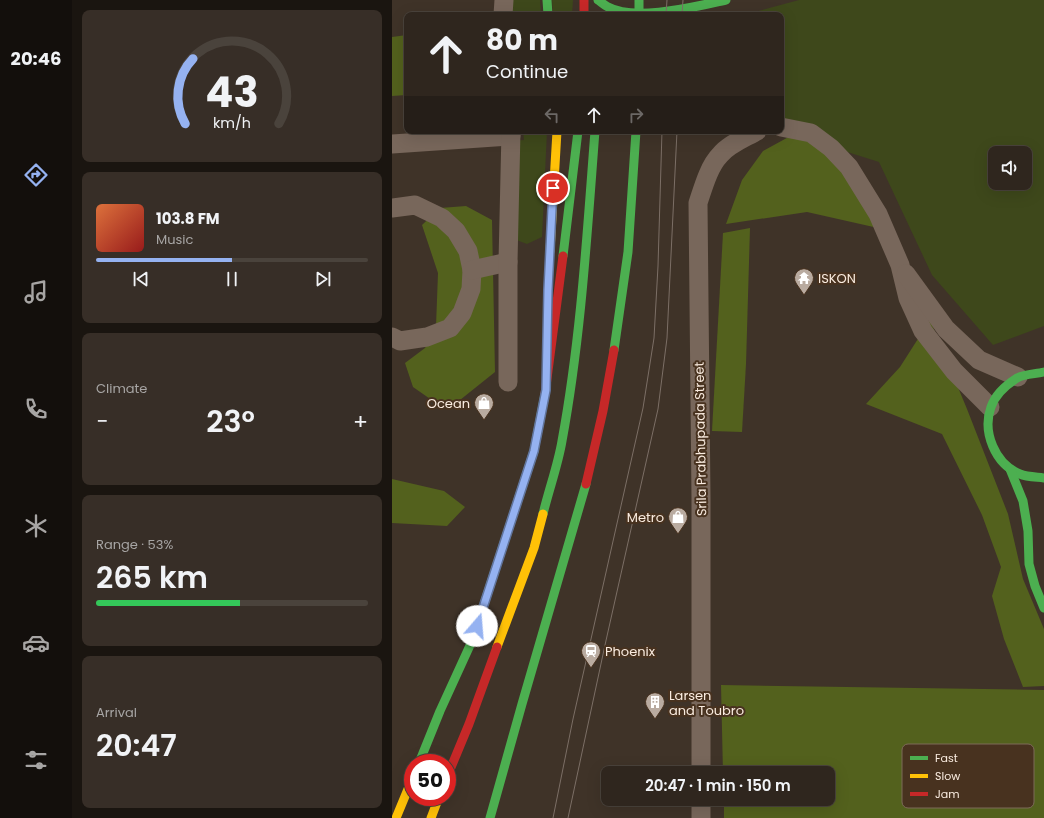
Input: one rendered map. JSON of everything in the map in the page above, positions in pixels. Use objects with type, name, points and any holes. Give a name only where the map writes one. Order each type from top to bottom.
[{"type":"main road","points":[[547,0],[548,12]]},
{"type":"main road","points":[[584,0],[584,12]]},
{"type":"main road","points":[[638,12],[639,0]]},
{"type":"main road","points":[[602,1],[613,9],[625,12]]},
{"type":"main road","points":[[592,12],[602,1]]},
{"type":"main road","points":[[601,12],[602,1]]},
{"type":"main road","points":[[660,12],[722,1]]},
{"type":"main road","points":[[701,12],[722,1]]},
{"type":"main road","points":[[549,262],[556,134]]},
{"type":"main road","points":[[423,754],[440,711],[472,641],[534,451],[546,390],[578,134]]},
{"type":"main road","points":[[456,756],[470,724],[534,548],[562,442],[574,368],[584,279],[595,134]]},
{"type":"main road","points":[[490,818],[512,735],[585,488],[595,451],[611,376],[634,188],[636,134]]},
{"type":"main road","points":[[546,390],[548,298]]},
{"type":"main road","points":[[1044,372],[1031,372],[1006,384],[997,394],[990,407],[987,420],[988,434],[992,448],[1000,459],[1010,468],[1022,475],[1044,478]]},
{"type":"main road","points":[[1010,468],[1023,501],[1028,531],[1029,564],[1035,586],[1044,608]]},
{"type":"main road","points":[[396,818],[404,799]]},
{"type":"main road","points":[[432,818],[436,806]]},
{"type":"street","points":[[503,12],[504,0]]},
{"type":"street","points":[[784,128],[812,133],[832,148],[849,167],[878,214],[900,265],[908,298],[923,331],[954,371],[990,407]]},
{"type":"street","points":[[392,144],[500,134]]},
{"type":"street","points":[[508,382],[508,262],[511,134]]},
{"type":"street","name":"Srila Prabhupada Street","points":[[701,766],[701,498],[698,203],[707,176],[719,155],[752,134]]},
{"type":"street","points":[[392,208],[415,205],[442,218],[456,231],[464,244],[468,251],[472,270],[471,289],[462,313],[450,328],[427,337],[400,341],[392,337]]},
{"type":"street","points":[[472,270],[508,262]]},
{"type":"street","points":[[900,265],[946,329],[979,360],[1018,377]]},
{"type":"street","points":[[701,806],[701,818]]},
{"type":"green space","points":[[511,0],[540,0],[541,12],[511,12]]},
{"type":"green space","points":[[552,0],[573,0],[572,12],[553,12]]},
{"type":"green space","points":[[799,0],[1044,0],[1044,326],[993,345],[932,275],[879,162],[784,132],[784,12],[755,12]]},
{"type":"green space","points":[[404,35],[404,95],[392,96],[392,37]]},
{"type":"green space","points":[[523,134],[547,134],[542,237],[527,244],[511,238],[510,141],[524,140]]},
{"type":"green space","points":[[794,134],[834,156],[878,228],[807,212],[726,224],[742,180],[763,151]]},
{"type":"green space","points":[[466,206],[492,220],[495,372],[460,400],[436,403],[413,387],[405,363],[425,348],[436,326],[438,273],[422,225],[440,208]]},
{"type":"green space","points":[[750,228],[746,364],[742,432],[712,431],[723,233]]},
{"type":"green space","points":[[930,320],[1008,514],[1023,579],[1044,629],[1044,686],[1023,687],[1004,639],[992,596],[1001,567],[982,515],[942,434],[866,404],[900,367]]},
{"type":"green space","points":[[392,479],[444,491],[465,507],[447,526],[392,523]]},
{"type":"green space","points":[[721,685],[1044,690],[1044,818],[724,818],[724,806],[835,806],[835,766],[723,766]]},
{"type":"tram line","points":[[666,12],[667,0]]},
{"type":"tram line","points":[[682,12],[683,0]]},
{"type":"tram line","points":[[553,818],[573,719],[643,408],[654,338],[658,266],[662,134]]},
{"type":"tram line","points":[[568,818],[658,409],[667,338],[677,134]]},
{"type":"traffic: fast","points":[[547,0],[548,12]]},
{"type":"traffic: fast","points":[[598,0],[608,7],[627,12]]},
{"type":"traffic: fast","points":[[639,0],[639,12]]},
{"type":"traffic: fast","points":[[658,12],[683,9],[726,0]]},
{"type":"traffic: fast","points":[[563,256],[578,134]]},
{"type":"traffic: fast","points":[[543,514],[556,468],[569,402],[583,286],[595,134]]},
{"type":"traffic: fast","points":[[614,350],[628,252],[636,134]]},
{"type":"traffic: fast","points":[[1044,372],[1017,378],[1001,391],[995,398],[991,407],[988,427],[993,446],[997,455],[1004,463],[1020,474],[1044,478]]},
{"type":"traffic: fast","points":[[423,754],[440,711],[472,641],[534,451],[545,394]]},
{"type":"traffic: fast","points":[[1010,469],[1023,501],[1028,531],[1029,564],[1035,586],[1044,608]]},
{"type":"traffic: fast","points":[[490,818],[586,484]]},
{"type":"traffic: slow","points":[[550,251],[557,134]]},
{"type":"traffic: slow","points":[[497,647],[534,548],[543,514]]},
{"type":"traffic: slow","points":[[396,818],[404,799]]},
{"type":"traffic: slow","points":[[431,818],[436,806]]},
{"type":"traffic: jam","points":[[584,0],[584,12]]},
{"type":"traffic: jam","points":[[545,394],[563,256]]},
{"type":"traffic: jam","points":[[586,484],[603,411],[614,350]]},
{"type":"traffic: jam","points":[[456,755],[497,647]]},
{"type":"place","name":"ISKON","points":[[804,295]]},
{"type":"place","name":"Ocean","points":[[484,420]]},
{"type":"place","name":"Metro","points":[[678,534]]},
{"type":"place","name":"Phoenix","points":[[591,668]]},
{"type":"place","name":"Larsen and Toubro","points":[[655,719]]},
{"type":"route","points":[[477,626],[534,451],[546,390],[548,290],[553,188]]}]
